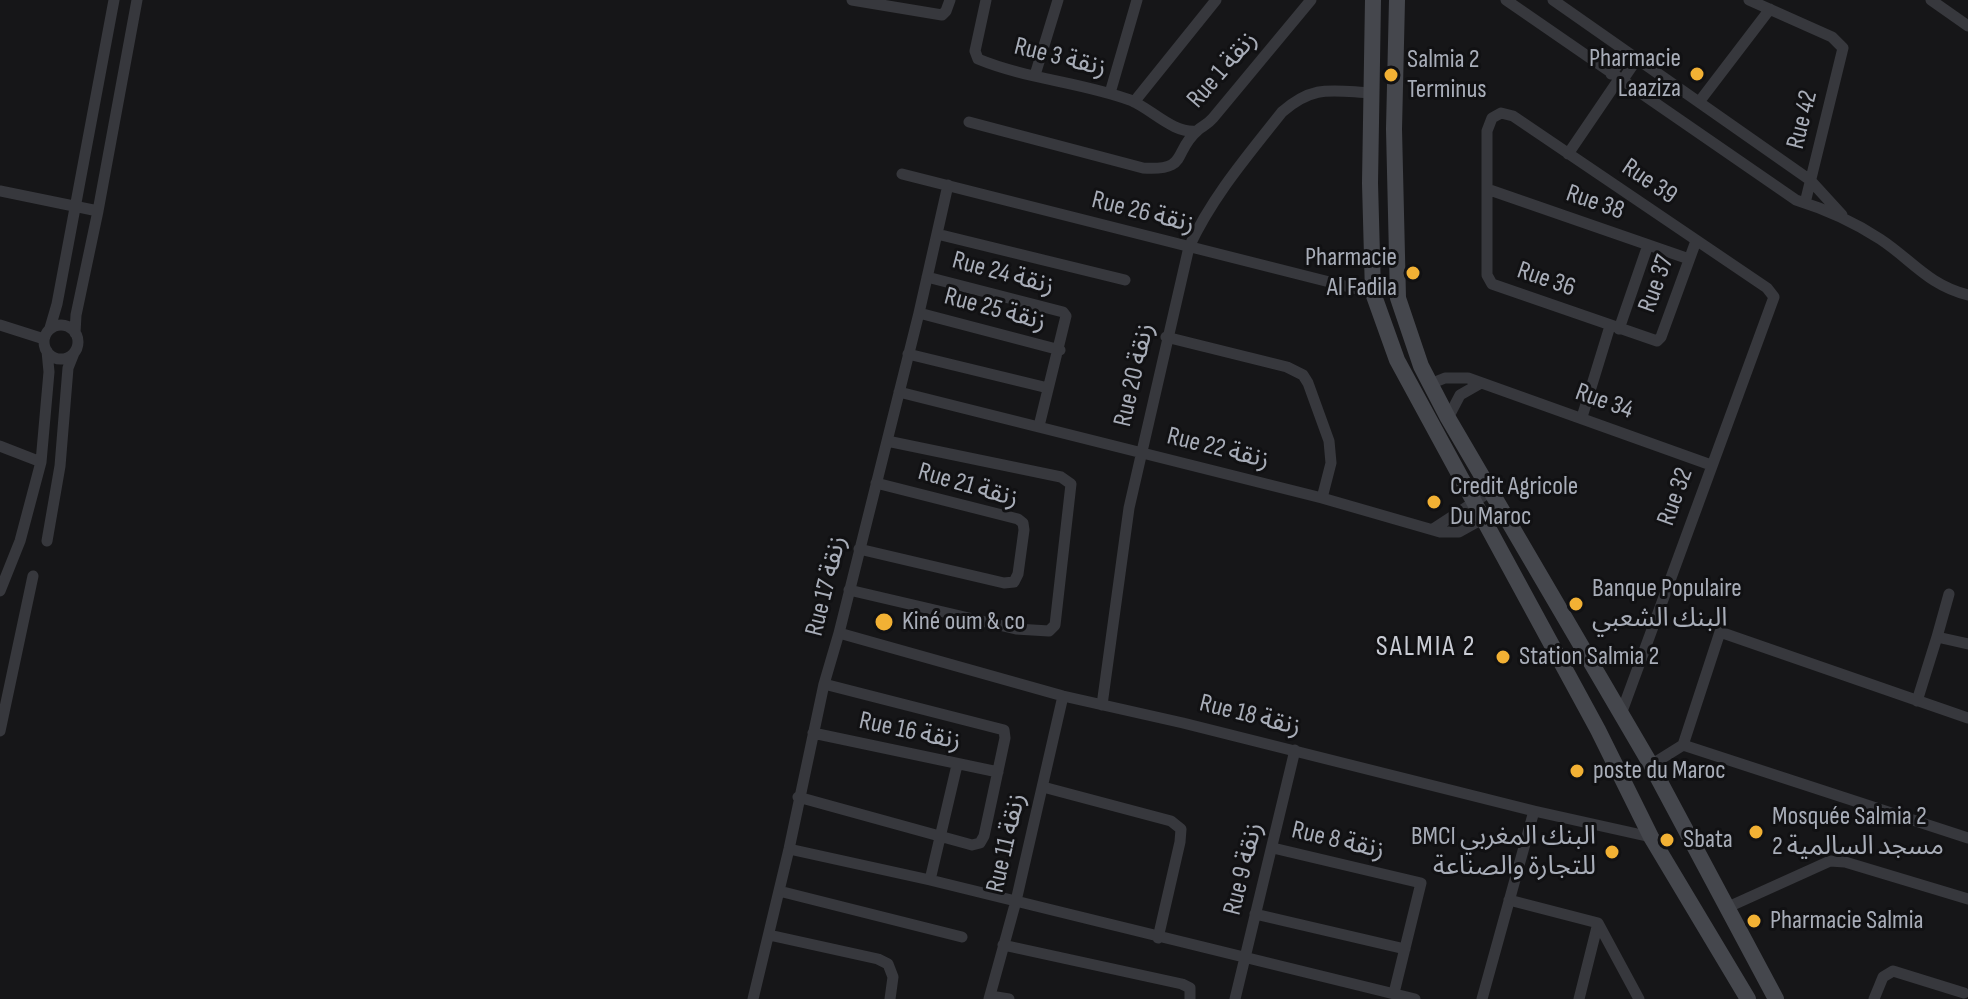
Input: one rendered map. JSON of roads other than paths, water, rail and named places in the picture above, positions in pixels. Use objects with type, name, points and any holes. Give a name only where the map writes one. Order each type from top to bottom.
[{"type":"main road","points":[[1373,0],[1370,183],[1373,293],[1397,360],[1598,730],[1651,837],[1748,999]]},
{"type":"main road","points":[[1397,0],[1394,129],[1398,298],[1421,366],[1448,418],[1651,765],[1776,999]]},
{"type":"street","points":[[0,591],[20,541],[41,462],[49,372],[47,339],[76,207],[114,0]]},
{"type":"street","points":[[47,541],[60,466],[68,368],[77,343],[76,315],[137,0]]},
{"type":"street","points":[[852,0],[918,5],[942,15],[950,0]]},
{"type":"street","name":"Rue 3 زنقة","points":[[986,0],[975,57],[981,61],[1110,93],[1134,102],[1179,130],[1197,131]]},
{"type":"street","points":[[1035,75],[1058,0]]},
{"type":"street","points":[[1110,93],[1137,0]]},
{"type":"street","name":"Rue 3 زنقة","points":[[1134,102],[1216,0]]},
{"type":"street","name":"Rue 1 زنقة","points":[[969,122],[1143,168],[1167,169],[1177,162],[1197,131],[1213,118],[1311,0]]},
{"type":"street","points":[[1506,0],[1796,200],[1845,219],[1881,240],[1913,268],[1935,282],[1968,295]]},
{"type":"street","points":[[1553,0],[1810,180],[1845,219]]},
{"type":"street","points":[[1699,102],[1770,9],[1749,0]]},
{"type":"street","points":[[1931,0],[1968,26]]},
{"type":"street","name":"Rue 42","points":[[1770,9],[1832,37],[1843,48],[1805,203]]},
{"type":"street","points":[[1568,154],[1632,56]]},
{"type":"street","name":"Rue 20 زنقة","points":[[1102,705],[1123,545],[1140,452],[1189,247],[1225,185],[1282,112],[1305,94],[1322,91],[1372,93]]},
{"type":"street","name":"Rue 39","points":[[1495,116],[1501,113],[1513,116],[1767,288],[1774,297]]},
{"type":"street","name":"Rue 36","points":[[1495,116],[1487,131],[1488,281],[1658,341]]},
{"type":"street","name":"Rue 26 زنقة","points":[[902,174],[1373,293]]},
{"type":"street","name":"Rue 17 زنقة","points":[[753,999],[824,684],[919,313],[948,185]]},
{"type":"street","name":"Rue 38","points":[[1487,189],[1689,259]]},
{"type":"street","points":[[0,191],[98,211]]},
{"type":"street","points":[[937,234],[1125,280]]},
{"type":"street","name":"Rue 37","points":[[1658,341],[1696,241]]},
{"type":"street","points":[[1582,417],[1648,245]]},
{"type":"street","name":"Rue 24 زنقة","points":[[927,277],[1063,312],[1066,316],[1060,350]]},
{"type":"street","name":"Rue 32","points":[[1621,714],[1774,297]]},
{"type":"street","name":"Rue 25 زنقة","points":[[919,313],[1060,350]]},
{"type":"street","points":[[0,325],[47,339],[57,358],[63,359],[74,353]]},
{"type":"street","points":[[47,339],[66,326],[75,333]]},
{"type":"street","points":[[1166,337],[1287,367],[1303,375],[1332,455],[1322,498]]},
{"type":"street","points":[[1039,426],[1060,350]]},
{"type":"street","points":[[908,354],[1048,388]]},
{"type":"street","name":"Rue 34","points":[[1430,384],[1453,377],[1468,378],[1711,465]]},
{"type":"street","points":[[1448,418],[1460,395],[1481,383]]},
{"type":"street","name":"Rue 22 زنقة","points":[[899,392],[1453,533],[1502,508]]},
{"type":"street","points":[[849,590],[1016,629],[1049,631],[1055,625],[1071,484],[1061,477],[887,441]]},
{"type":"street","points":[[0,446],[41,462]]},
{"type":"street","name":"Rue 21 زنقة","points":[[859,549],[1004,583],[1014,582],[1018,574],[1024,530],[1023,523],[1018,519],[876,483]]},
{"type":"street","points":[[1433,529],[1491,491]]},
{"type":"street","points":[[0,731],[33,576]]},
{"type":"street","points":[[1917,701],[1949,594]]},
{"type":"street","points":[[1651,765],[1683,745],[1720,632],[1968,718]]},
{"type":"street","name":"Rue 18 زنقة","points":[[839,633],[1063,696],[1651,837]]},
{"type":"street","points":[[1937,637],[1968,644]]},
{"type":"street","points":[[798,797],[972,845],[980,843],[998,772],[1005,738],[1001,728],[824,684]]},
{"type":"street","name":"Rue 11 زنقة","points":[[990,997],[1016,901],[1063,696]]},
{"type":"street","name":"Rue 16 زنقة","points":[[813,733],[998,772]]},
{"type":"street","points":[[1683,745],[1968,838]]},
{"type":"street","name":"Rue 9 زنقة","points":[[1235,999],[1295,750]]},
{"type":"street","points":[[930,880],[957,765]]},
{"type":"street","points":[[1043,787],[1171,821],[1181,829],[1158,938]]},
{"type":"street","points":[[1482,999],[1534,811]]},
{"type":"street","name":"Rue 8 زنقة","points":[[1273,848],[1421,883],[1394,993]]},
{"type":"street","points":[[789,849],[930,880],[1415,999]]},
{"type":"street","points":[[1726,908],[1830,861],[1845,862],[1968,899]]},
{"type":"street","points":[[779,891],[962,937]]},
{"type":"street","points":[[1509,900],[1598,923],[1639,999]]},
{"type":"street","points":[[1255,914],[1405,949]]},
{"type":"street","points":[[1579,999],[1598,923]]},
{"type":"street","points":[[769,935],[878,959],[888,964],[893,977],[890,999]]},
{"type":"street","points":[[1003,945],[1190,993]]},
{"type":"street","points":[[1874,999],[1883,977],[1893,971],[1964,992]]},
{"type":"street","points":[[990,997],[1009,999]]},
{"type":"place","name":"Pharmacie Laaziza","points":[[1697,74]]},
{"type":"place","name":"Salmia 2 Terminus","points":[[1391,75]]},
{"type":"place","name":"Pharmacie Al Fadila","points":[[1413,273]]},
{"type":"place","name":"Credit Agricole Du Maroc","points":[[1434,502]]},
{"type":"place","name":"Banque Populaire البنك الشعبي","points":[[1576,604]]},
{"type":"place","name":"Kiné oum & co","points":[[884,622]]},
{"type":"place","name":"Station Salmia 2","points":[[1503,657]]},
{"type":"place","name":"poste du Maroc","points":[[1577,771]]},
{"type":"place","name":"Mosquée Salmia 2 مسجد السالمية 2","points":[[1756,832]]},
{"type":"place","name":"Sbata","points":[[1667,840]]},
{"type":"place","name":"BMCI البنك المغربي للتجارة والصناعة","points":[[1612,852]]},
{"type":"place","name":"Pharmacie Salmia","points":[[1754,921]]},
{"type":"district","name":"SALMIA 2","points":[[1426,648]]}]
